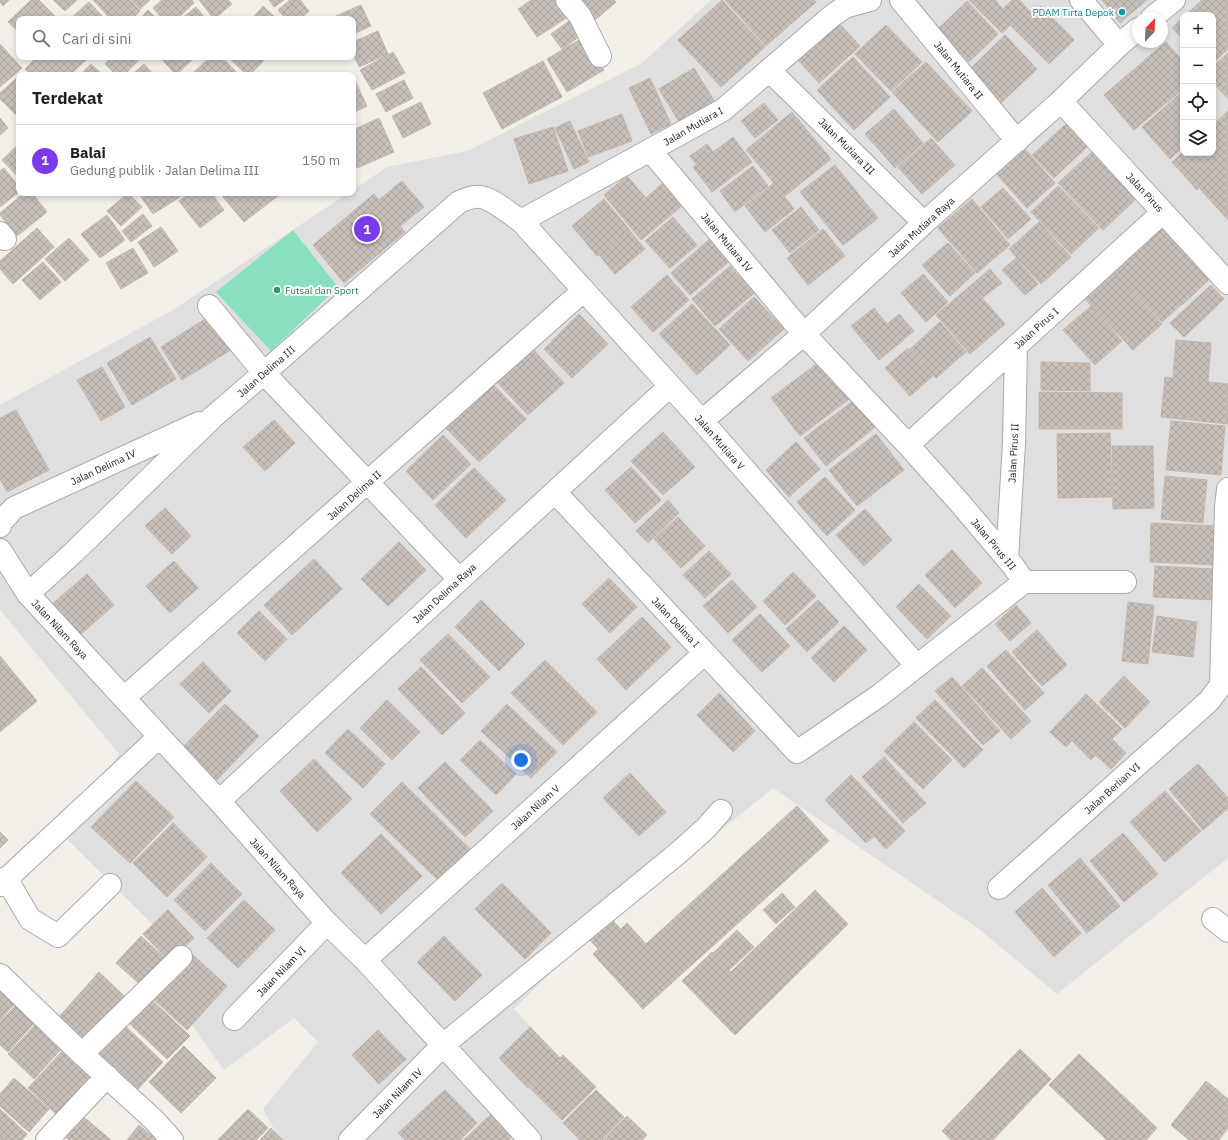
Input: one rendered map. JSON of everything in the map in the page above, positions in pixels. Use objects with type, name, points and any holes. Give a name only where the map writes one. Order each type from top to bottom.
[{"type":"street","points":[[567,0],[580,16],[600,56]]},
{"type":"street","name":"Jalan Mutiara I","points":[[521,221],[723,110],[845,7],[870,0]]},
{"type":"street","name":"Jalan Mutiara II","points":[[901,0],[1017,141]]},
{"type":"street","points":[[1081,0],[1118,45]]},
{"type":"street","points":[[1159,12],[1174,0]]},
{"type":"street","name":"Jalan Mutiara Raya","points":[[702,421],[804,334],[924,223],[1061,101],[1118,45],[1132,34]]},
{"type":"street","name":"Jalan Mutiara III","points":[[769,70],[924,223]]},
{"type":"street","name":"Jalan Pirus","points":[[1061,101],[1228,283]]},
{"type":"street","name":"Jalan Mutiara IV","points":[[650,150],[804,334]]},
{"type":"street","name":"Jalan Delima III","points":[[28,594],[74,552],[213,417],[459,202],[469,198],[481,197],[492,202],[521,221]]},
{"type":"street","name":"Jalan Pirus I","points":[[908,445],[1163,212]]},
{"type":"street","name":"Jalan Mutiara V","points":[[521,221],[702,421],[917,666]]},
{"type":"street","name":"Jalan Delima II","points":[[124,698],[584,290]]},
{"type":"street","points":[[209,306],[264,373],[459,579]]},
{"type":"street","name":"Jalan Pirus III","points":[[804,334],[959,502],[1007,558],[1020,574],[1024,582]]},
{"type":"street","name":"Jalan Pirus II","points":[[1007,558],[1014,443],[1016,346]]},
{"type":"street","name":"Jalan Delima Raya","points":[[219,801],[670,386]]},
{"type":"street","name":"Jalan Delima IV","points":[[0,526],[14,508],[213,417]]},
{"type":"street","name":"Jalan Delima I","points":[[555,492],[797,752],[880,695],[917,666]]},
{"type":"street","points":[[1225,686],[1227,501]]},
{"type":"street","points":[[0,550],[28,594]]},
{"type":"street","points":[[917,666],[1024,582],[1125,582]]},
{"type":"street","name":"Jalan Nilam Raya","points":[[28,594],[158,737],[219,801],[327,924],[365,960],[530,1140]]},
{"type":"street","name":"Jalan Nilam V","points":[[365,960],[705,653]]},
{"type":"street","name":"Jalan Berlian VI","points":[[999,888],[1225,686]]},
{"type":"street","points":[[110,885],[58,936],[30,919],[3,882],[158,737]]},
{"type":"street","name":"Jalan Nilam IV","points":[[350,1140],[443,1045],[677,854],[705,829],[721,811]]},
{"type":"street","name":"Jalan Nilam VI","points":[[234,1019],[327,924]]},
{"type":"street","points":[[82,1054],[181,957]]},
{"type":"street","points":[[0,975],[82,1054],[154,1120],[172,1140]]},
{"type":"street","points":[[47,1140],[106,1076]]},
{"type":"shaded area","points":[[711,0],[1228,0],[1228,858],[1057,994],[979,929],[773,788],[573,950],[514,1009],[633,1140],[280,1140],[263,1109],[318,1042],[294,1018],[224,1070],[182,1011],[218,990],[61,833],[119,754],[0,610],[0,405],[173,310],[344,196],[356,196],[356,188],[387,167],[467,151],[642,63]]},
{"type":"green space","name":"Futsal dan Sport","points":[[293,230],[338,287],[271,351],[216,292]]},
{"type":"building","points":[[0,0],[9,0],[3,6]]},
{"type":"building","points":[[31,0],[39,0],[55,16],[16,16],[16,29],[8,22]]},
{"type":"building","points":[[53,0],[77,0],[65,11]]},
{"type":"building","points":[[93,0],[130,0],[140,11],[135,16],[108,16]]},
{"type":"building","points":[[132,0],[150,0],[140,9]]},
{"type":"building","points":[[162,0],[192,0],[194,3],[180,16],[160,16],[153,8]]},
{"type":"building","points":[[199,0],[228,0],[232,4],[218,16],[212,16]]},
{"type":"building","points":[[269,0],[284,0],[274,7]]},
{"type":"building","points":[[290,0],[300,0],[309,11],[303,16],[283,16],[278,10]]},
{"type":"building","points":[[531,0],[556,0],[568,17],[537,37],[518,9]]},
{"type":"building","points":[[578,0],[614,0],[616,2],[595,20]]},
{"type":"building","points":[[722,0],[765,47],[721,87],[678,40]]},
{"type":"building","points":[[725,0],[814,0],[816,2],[766,46]]},
{"type":"building","points":[[969,0],[995,0],[1003,9],[1012,0],[1019,0],[1033,14],[1041,6],[1074,40],[1049,64],[1010,25],[1002,33]]},
{"type":"building","name":"PDAM Tirta Depok","points":[[1102,0],[1147,0],[1132,12],[1120,23]]},
{"type":"building","points":[[1202,0],[1228,0],[1228,49],[1216,60],[1216,12],[1189,12]]},
{"type":"building","points":[[967,1],[998,34],[969,62],[938,29]]},
{"type":"building","points":[[89,2],[102,16],[73,16]]},
{"type":"building","points":[[361,5],[371,26],[356,33],[356,16],[336,16]]},
{"type":"building","points":[[263,6],[274,16],[255,16]]},
{"type":"building","points":[[196,7],[204,16],[185,16]]},
{"type":"building","points":[[148,10],[154,16],[143,16]]},
{"type":"building","points":[[575,17],[586,32],[562,49],[551,34]]},
{"type":"building","points":[[1180,20],[1180,36],[1172,28]]},
{"type":"building","points":[[838,22],[860,46],[819,83],[797,59]]},
{"type":"building","points":[[886,25],[922,62],[891,91],[855,54]]},
{"type":"building","points":[[378,31],[388,54],[359,67],[356,60],[356,41]]},
{"type":"building","points":[[1005,35],[1037,69],[1001,103],[969,70]]},
{"type":"building","points":[[584,37],[604,70],[567,92],[547,59]]},
{"type":"building","points":[[0,44],[22,68],[0,87]]},
{"type":"building","points":[[1168,44],[1180,58],[1180,92],[1134,130],[1104,95],[1159,48],[1168,48]]},
{"type":"building","points":[[393,52],[405,73],[372,90],[360,70]]},
{"type":"building","points":[[1228,53],[1228,99],[1216,85],[1216,64]]},
{"type":"building","points":[[853,57],[890,97],[854,130],[817,90]]},
{"type":"building","points":[[34,60],[86,60],[73,72],[28,72],[25,69]]},
{"type":"building","points":[[108,60],[139,60],[127,72],[113,72],[105,64]]},
{"type":"building","points":[[163,60],[192,60],[179,72],[173,72]]},
{"type":"building","points":[[207,60],[225,60],[236,72],[194,72]]},
{"type":"building","points":[[231,60],[264,60],[253,72],[244,72]]},
{"type":"building","points":[[543,61],[562,97],[502,129],[483,93]]},
{"type":"building","points":[[926,62],[972,111],[938,142],[892,92]]},
{"type":"building","points":[[91,64],[100,72],[83,72]]},
{"type":"building","points":[[144,64],[151,72],[135,72]]},
{"type":"building","points":[[694,68],[715,102],[680,123],[659,89]]},
{"type":"building","points":[[650,78],[671,124],[651,134],[629,88]]},
{"type":"building","points":[[16,79],[16,115],[0,99],[0,93]]},
{"type":"building","points":[[404,80],[413,98],[386,112],[376,94]]},
{"type":"building","points":[[356,83],[367,106],[356,112]]},
{"type":"building","points":[[1180,94],[1180,150],[1170,159],[1142,127]]},
{"type":"building","points":[[421,102],[431,124],[403,138],[392,116]]},
{"type":"building","points":[[764,103],[778,120],[755,138],[741,121]]},
{"type":"building","points":[[894,109],[923,143],[895,168],[865,134]]},
{"type":"building","points":[[1228,111],[1228,163],[1197,190],[1172,162],[1180,155],[1180,156],[1216,156],[1216,122]]},
{"type":"building","points":[[792,112],[831,159],[785,196],[746,150]]},
{"type":"building","points":[[622,114],[632,141],[588,157],[578,131]]},
{"type":"building","points":[[0,118],[8,128],[0,135]]},
{"type":"building","points":[[379,118],[394,152],[357,168],[356,129]]},
{"type":"building","points":[[570,121],[589,162],[574,169],[555,128]]},
{"type":"building","points":[[1066,124],[1088,146],[1054,178],[1032,155]]},
{"type":"building","points":[[553,127],[568,171],[529,184],[514,139]]},
{"type":"building","points":[[733,137],[752,162],[712,192],[693,167],[697,165],[690,156],[707,144],[713,152]]},
{"type":"building","points":[[931,138],[955,165],[922,194],[898,167]]},
{"type":"building","points":[[16,147],[16,175],[2,160]]},
{"type":"building","points":[[1023,147],[1055,183],[1027,208],[995,172]]},
{"type":"building","points":[[1093,151],[1137,198],[1103,230],[1058,183]]},
{"type":"building","points":[[1228,164],[1228,220],[1200,189]]},
{"type":"building","points":[[835,165],[878,218],[843,245],[800,192]]},
{"type":"building","points":[[753,166],[768,186],[735,212],[720,191]]},
{"type":"building","points":[[4,168],[16,183],[16,194],[0,207],[0,171]]},
{"type":"building","points":[[627,176],[646,198],[664,182],[683,205],[641,240],[604,195]]},
{"type":"building","points":[[402,181],[424,207],[400,226],[405,232],[344,283],[313,245],[374,194],[379,200]]},
{"type":"building","points":[[774,183],[794,209],[765,232],[745,206]]},
{"type":"building","points":[[1058,186],[1099,228],[1071,254],[1031,212]]},
{"type":"building","points":[[1003,188],[1031,219],[1008,239],[981,207]]},
{"type":"building","points":[[20,196],[34,196],[47,212],[17,236],[0,213]]},
{"type":"building","points":[[124,196],[131,196],[142,207],[121,226],[107,211]]},
{"type":"building","points":[[142,196],[181,196],[153,214],[141,197]]},
{"type":"building","points":[[186,196],[213,196],[224,210],[200,228],[179,201]]},
{"type":"building","points":[[224,196],[278,196],[244,222],[223,197]]},
{"type":"building","points":[[604,199],[629,229],[597,256],[572,226]]},
{"type":"building","points":[[972,199],[1010,245],[977,273],[938,228]]},
{"type":"building","points":[[801,207],[819,230],[790,253],[772,230]]},
{"type":"building","points":[[143,214],[152,226],[131,242],[122,231]]},
{"type":"building","points":[[107,215],[125,240],[100,258],[81,234]]},
{"type":"building","points":[[673,217],[697,245],[670,268],[645,241]]},
{"type":"building","points":[[1165,221],[1215,274],[1182,305],[1131,252]]},
{"type":"building","points":[[1039,222],[1071,257],[1041,284],[1009,249]]},
{"type":"building","points":[[161,227],[178,251],[154,267],[138,242]]},
{"type":"building","points":[[37,228],[54,247],[13,284],[0,269],[0,261]]},
{"type":"building","points":[[823,229],[845,256],[808,285],[787,258]]},
{"type":"building","points":[[629,230],[645,249],[615,274],[599,255]]},
{"type":"building","points":[[714,235],[733,258],[690,295],[671,273]]},
{"type":"building","points":[[69,238],[89,260],[65,281],[45,259]]},
{"type":"building","points":[[948,243],[975,273],[950,296],[922,265]]},
{"type":"building","points":[[133,248],[148,273],[121,289],[106,263]]},
{"type":"building","points":[[1131,252],[1181,305],[1162,322],[1113,270]]},
{"type":"building","points":[[1016,258],[1038,284],[1025,295],[1002,270]]},
{"type":"building","points":[[43,262],[61,282],[40,300],[22,280]]},
{"type":"building","points":[[730,266],[741,279],[746,274],[759,289],[715,326],[692,299]]},
{"type":"building","points":[[990,269],[1002,283],[982,298],[1005,324],[970,354],[936,315]]},
{"type":"building","points":[[1113,271],[1162,324],[1133,350],[1084,298]]},
{"type":"building","points":[[923,274],[948,302],[926,322],[901,293]]},
{"type":"building","points":[[667,275],[689,300],[653,332],[631,307]]},
{"type":"building","points":[[1211,285],[1224,299],[1184,337],[1170,323]]},
{"type":"building","points":[[754,297],[784,329],[748,361],[719,329]]},
{"type":"building","points":[[692,304],[730,345],[697,375],[659,334]]},
{"type":"building","points":[[1091,306],[1122,341],[1095,365],[1063,330]]},
{"type":"building","points":[[874,308],[887,324],[899,314],[914,331],[879,360],[851,326]]},
{"type":"building","points":[[213,314],[234,348],[182,380],[161,347]]},
{"type":"building","points":[[579,314],[608,344],[572,378],[544,349]]},
{"type":"building","points":[[940,322],[966,352],[936,378],[910,349]]},
{"type":"building","points":[[150,337],[176,379],[132,405],[107,363]]},
{"type":"building","points":[[1176,340],[1211,343],[1208,381],[1173,377]]},
{"type":"building","points":[[530,346],[564,383],[528,415],[494,379]]},
{"type":"building","points":[[908,348],[933,376],[910,396],[885,368]]},
{"type":"building","points":[[823,359],[852,397],[800,436],[771,398]]},
{"type":"building","points":[[1041,362],[1090,363],[1090,391],[1041,390]]},
{"type":"building","points":[[102,367],[125,407],[101,421],[77,380]]},
{"type":"building","points":[[1165,377],[1228,384],[1228,424],[1161,417]]},
{"type":"building","points":[[488,379],[526,419],[479,462],[441,423]]},
{"type":"building","points":[[1039,392],[1122,393],[1122,429],[1039,429]]},
{"type":"building","points":[[857,398],[878,425],[826,466],[804,438]]},
{"type":"building","points":[[16,410],[49,470],[7,492],[0,479],[0,418]]},
{"type":"building","points":[[274,420],[295,443],[265,471],[243,447]]},
{"type":"building","points":[[1171,421],[1225,426],[1221,475],[1166,470]]},
{"type":"building","points":[[663,432],[695,467],[663,495],[631,461]]},
{"type":"building","points":[[1110,433],[1112,497],[1058,498],[1057,434]]},
{"type":"building","points":[[876,434],[904,470],[857,506],[829,470]]},
{"type":"building","points":[[443,435],[471,464],[433,500],[406,471]]},
{"type":"building","points":[[796,442],[820,469],[789,497],[766,470]]},
{"type":"building","points":[[1112,446],[1153,446],[1154,508],[1113,509]]},
{"type":"building","points":[[631,467],[661,500],[635,523],[605,490]]},
{"type":"building","points":[[474,468],[506,500],[466,538],[435,505]]},
{"type":"building","points":[[1165,476],[1207,480],[1203,523],[1161,519]]},
{"type":"building","points":[[825,477],[855,510],[827,536],[797,502]]},
{"type":"building","points":[[668,500],[679,513],[648,543],[636,531]]},
{"type":"building","points":[[165,508],[191,536],[172,554],[145,526]]},
{"type":"building","points":[[865,509],[892,540],[864,566],[836,535]]},
{"type":"building","points":[[678,517],[705,546],[681,568],[654,539]]},
{"type":"building","points":[[1151,523],[1218,526],[1217,565],[1150,562]]},
{"type":"building","points":[[399,542],[426,570],[388,606],[361,579]]},
{"type":"building","points":[[952,550],[982,583],[955,608],[925,575]]},
{"type":"building","points":[[709,551],[731,574],[705,598],[683,575]]},
{"type":"building","points":[[314,559],[342,589],[292,635],[264,605]]},
{"type":"building","points":[[174,561],[198,588],[170,613],[146,586]]},
{"type":"building","points":[[1155,566],[1215,569],[1213,600],[1153,597]]},
{"type":"building","points":[[793,572],[816,596],[785,625],[763,601]]},
{"type":"building","points":[[87,574],[114,605],[79,636],[51,605]]},
{"type":"building","points":[[609,578],[637,607],[610,633],[582,604]]},
{"type":"building","points":[[732,580],[757,607],[728,633],[703,606]]},
{"type":"building","points":[[919,584],[951,616],[927,639],[896,607]]},
{"type":"building","points":[[481,600],[525,644],[499,671],[455,627]]},
{"type":"building","points":[[818,600],[839,622],[807,652],[786,629]]},
{"type":"building","points":[[1128,602],[1154,605],[1148,664],[1122,661]]},
{"type":"building","points":[[1016,605],[1031,623],[1010,641],[995,624]]},
{"type":"building","points":[[259,611],[287,639],[265,661],[237,633]]},
{"type":"building","points":[[760,614],[790,646],[762,672],[732,640]]},
{"type":"building","points":[[1157,616],[1197,622],[1193,657],[1152,652]]},
{"type":"building","points":[[642,617],[671,647],[626,690],[597,659]]},
{"type":"building","points":[[844,626],[867,650],[834,682],[811,658]]},
{"type":"building","points":[[1037,630],[1067,665],[1042,686],[1012,652]]},
{"type":"building","points":[[448,634],[490,677],[462,703],[420,660]]},
{"type":"building","points":[[1006,650],[1044,693],[1025,710],[987,666]]},
{"type":"building","points":[[0,656],[37,701],[0,732]]},
{"type":"building","points":[[545,660],[597,712],[563,745],[511,693]]},
{"type":"building","points":[[203,662],[231,691],[209,713],[180,684]]},
{"type":"building","points":[[421,667],[465,713],[442,735],[398,689]]},
{"type":"building","points":[[982,668],[1031,721],[1011,739],[962,686]]},
{"type":"building","points":[[1124,676],[1150,702],[1125,728],[1099,702]]},
{"type":"building","points":[[952,677],[1000,731],[983,745],[935,691]]},
{"type":"building","points":[[719,693],[755,731],[733,752],[697,715]]},
{"type":"building","points":[[1086,694],[1122,729],[1112,739],[1126,753],[1111,769],[1096,755],[1091,760],[1072,741],[1066,747],[1050,732]]},
{"type":"building","points":[[387,700],[420,732],[392,760],[360,728]]},
{"type":"building","points":[[935,700],[983,750],[964,768],[916,718]]},
{"type":"building","points":[[225,704],[259,736],[216,781],[182,748]]},
{"type":"building","points":[[507,704],[557,752],[531,778],[481,731]]},
{"type":"building","points":[[914,722],[952,760],[923,789],[884,751]]},
{"type":"building","points":[[348,729],[385,764],[363,788],[325,753]]},
{"type":"building","points":[[480,740],[516,774],[496,795],[460,760]]},
{"type":"building","points":[[884,757],[926,803],[903,823],[862,777]]},
{"type":"building","points":[[314,759],[352,799],[317,832],[280,791]]},
{"type":"building","points":[[445,762],[493,811],[465,837],[418,788]]},
{"type":"building","points":[[1198,764],[1228,798],[1228,808],[1203,830],[1169,789]]},
{"type":"building","points":[[630,773],[666,812],[639,836],[603,798]]},
{"type":"building","points":[[851,775],[905,831],[886,849],[874,836],[866,843],[825,800]]},
{"type":"building","points":[[136,781],[174,817],[130,863],[91,827]]},
{"type":"building","points":[[402,782],[471,850],[440,882],[370,814]]},
{"type":"building","points":[[1165,791],[1201,831],[1165,862],[1130,822]]},
{"type":"building","points":[[797,806],[829,841],[643,1009],[593,954],[598,949],[590,940],[612,920],[621,929],[627,923],[646,944]]},
{"type":"building","points":[[173,823],[207,857],[167,897],[133,863]]},
{"type":"building","points":[[0,832],[8,840],[0,848]]},
{"type":"building","points":[[1123,833],[1158,874],[1124,902],[1090,861]]},
{"type":"building","points":[[381,834],[422,876],[381,914],[341,873]]},
{"type":"building","points":[[1080,858],[1120,906],[1087,933],[1048,885]]},
{"type":"building","points":[[211,863],[242,894],[205,931],[174,900]]},
{"type":"building","points":[[502,883],[551,933],[525,959],[475,909]]},
{"type":"building","points":[[1042,888],[1081,933],[1054,957],[1015,912]]},
{"type":"building","points":[[815,890],[848,924],[735,1035],[682,981],[712,952],[731,972]]},
{"type":"building","points":[[782,893],[795,907],[776,924],[763,910]]},
{"type":"building","points":[[244,900],[275,930],[238,968],[207,938]]},
{"type":"building","points":[[168,910],[194,938],[169,961],[143,934]]},
{"type":"building","points":[[737,930],[754,947],[729,970],[713,953]]},
{"type":"building","points":[[141,936],[167,960],[143,987],[116,963]]},
{"type":"building","points":[[444,936],[482,975],[455,1001],[417,962]]},
{"type":"building","points":[[192,954],[227,986],[187,1030],[152,998]]},
{"type":"building","points":[[99,972],[124,996],[84,1041],[58,1018]]},
{"type":"building","points":[[0,982],[19,999],[0,1020]]},
{"type":"building","points":[[153,1001],[190,1036],[167,1059],[130,1024]]},
{"type":"building","points":[[17,1004],[36,1021],[8,1052],[0,1045],[0,1022]]},
{"type":"building","points":[[121,1022],[163,1062],[138,1089],[95,1049]]},
{"type":"building","points":[[37,1023],[63,1047],[34,1079],[8,1054]]},
{"type":"building","points":[[530,1027],[560,1058],[528,1088],[499,1058]]},
{"type":"building","points":[[378,1030],[406,1059],[379,1084],[352,1055]]},
{"type":"building","points":[[184,1046],[216,1078],[181,1113],[149,1082]]},
{"type":"building","points":[[65,1048],[94,1075],[57,1115],[28,1088]]},
{"type":"building","points":[[1020,1049],[1051,1079],[993,1140],[951,1140],[942,1131]]},
{"type":"building","points":[[1079,1054],[1157,1128],[1146,1140],[1107,1140],[1049,1085]]},
{"type":"building","points":[[563,1055],[596,1087],[562,1120],[530,1088]]},
{"type":"building","points":[[14,1078],[49,1109],[29,1132],[0,1106],[0,1094]]},
{"type":"building","points":[[1206,1081],[1228,1099],[1228,1128],[1219,1140],[1189,1140],[1171,1125]]},
{"type":"building","points":[[445,1090],[477,1123],[460,1140],[405,1140],[398,1133]]},
{"type":"building","points":[[596,1090],[624,1117],[602,1140],[580,1140],[563,1123]]},
{"type":"building","points":[[0,1109],[27,1134],[22,1140],[0,1140]]},
{"type":"building","points":[[248,1109],[268,1128],[256,1140],[218,1140]]},
{"type":"building","points":[[79,1113],[111,1140],[69,1140],[61,1133]]},
{"type":"building","points":[[491,1114],[512,1136],[508,1140],[464,1140]]},
{"type":"building","points":[[627,1116],[647,1135],[642,1140],[604,1140]]},
{"type":"building","points":[[139,1125],[157,1140],[127,1140]]},
{"type":"building","points":[[271,1128],[283,1140],[260,1140]]},
{"type":"place","name":"PDAM Tirta Depok","points":[[1122,12]]},
{"type":"place","name":"Balai","points":[[367,229]]},
{"type":"place","name":"Futsal dan Sport","points":[[277,290]]}]
